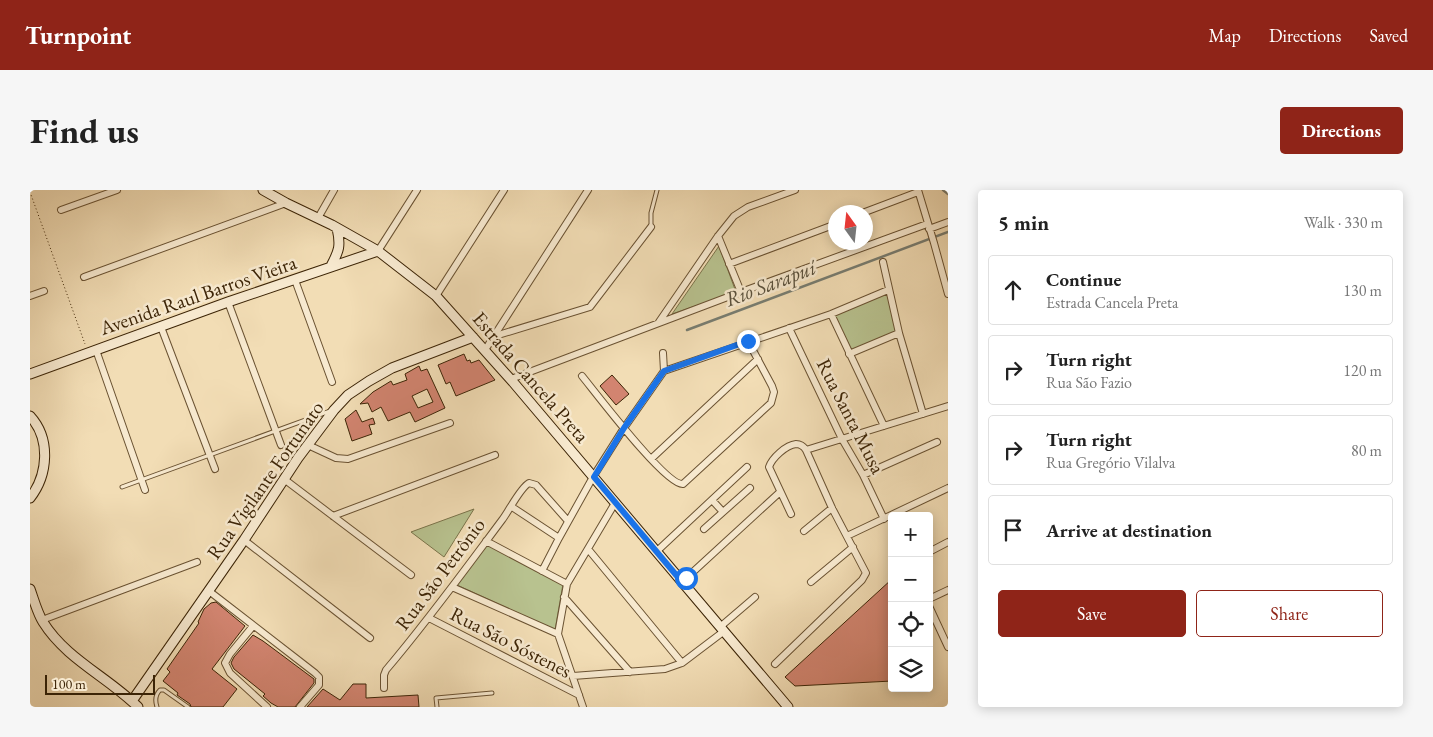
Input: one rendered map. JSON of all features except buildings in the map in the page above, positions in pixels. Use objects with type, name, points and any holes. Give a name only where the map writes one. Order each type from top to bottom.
[{"type":"street","points":[[61,210],[117,190]]},
{"type":"street","name":"Estrada Cancela Preta","points":[[263,190],[378,251],[436,296],[511,379],[788,707]]},
{"type":"street","points":[[318,218],[334,190]]},
{"type":"street","points":[[378,251],[417,190]]},
{"type":"street","points":[[436,296],[504,190]]},
{"type":"street","points":[[658,323],[718,236],[740,212],[795,190]]},
{"type":"street","points":[[485,350],[585,191]]},
{"type":"street","points":[[873,209],[918,191],[945,276],[948,294]]},
{"type":"street","points":[[84,277],[286,203]]},
{"type":"street","points":[[511,379],[741,292],[948,222]]},
{"type":"street","points":[[495,336],[590,307],[651,227]]},
{"type":"street","points":[[729,264],[828,227]]},
{"type":"street","points":[[331,266],[339,247],[337,228]]},
{"type":"street","points":[[718,236],[741,292]]},
{"type":"street","name":"Avenida Raul Barros Vieira","points":[[30,374],[228,302],[378,251]]},
{"type":"street","points":[[883,262],[899,333],[923,414]]},
{"type":"street","points":[[295,280],[332,382]]},
{"type":"street","points":[[542,571],[594,477],[624,428],[664,371],[831,314],[888,290]]},
{"type":"street","points":[[30,296],[44,291]]},
{"type":"street","points":[[228,302],[281,445]]},
{"type":"street","points":[[831,314],[884,426]]},
{"type":"street","points":[[161,327],[215,469]]},
{"type":"street","name":"Rua Santa Musa","points":[[790,328],[842,439],[863,475],[884,519]]},
{"type":"street","points":[[849,354],[899,333]]},
{"type":"street","name":"Rua Vigilante Fortunato","points":[[135,704],[284,479],[334,410],[348,395],[369,380],[392,368],[474,337]]},
{"type":"street","points":[[582,376],[651,459],[676,483],[680,484],[687,482],[771,403],[773,398],[772,386],[748,341]]},
{"type":"street","points":[[92,351],[145,490]]},
{"type":"street","points":[[663,354],[664,371]]},
{"type":"street","points":[[651,459],[758,359]]},
{"type":"street","points":[[806,450],[948,406]]},
{"type":"street","points":[[30,416],[42,436],[45,456],[42,476],[30,498]]},
{"type":"street","points":[[308,445],[336,458],[348,459],[450,423]]},
{"type":"street","points":[[863,475],[937,442]]},
{"type":"street","points":[[775,664],[865,577],[865,569],[832,508],[806,450],[802,445],[797,444],[790,447],[771,462],[769,467],[791,514]]},
{"type":"street","points":[[333,516],[495,455]]},
{"type":"street","points":[[656,552],[747,467]]},
{"type":"street","points":[[284,479],[411,575]]},
{"type":"street","name":"Rua São Petrônio","points":[[384,688],[386,670],[429,618],[512,507],[524,486],[529,483],[536,485],[568,521]]},
{"type":"street","points":[[704,529],[750,488]]},
{"type":"street","points":[[847,536],[948,488]]},
{"type":"street","points":[[682,582],[780,492]]},
{"type":"street","points":[[712,500],[723,512]]},
{"type":"street","points":[[583,707],[558,634],[567,584],[615,502]]},
{"type":"street","points":[[512,507],[559,538]]},
{"type":"street","points":[[804,532],[832,508]]},
{"type":"street","points":[[244,540],[370,638]]},
{"type":"street","points":[[486,541],[567,584]]},
{"type":"street","points":[[933,550],[948,542]]},
{"type":"street","points":[[811,582],[853,547]]},
{"type":"street","points":[[588,549],[682,663]]},
{"type":"street","points":[[42,620],[197,562]]},
{"type":"street","points":[[452,586],[558,634]]},
{"type":"street","points":[[30,589],[42,620],[55,638],[68,651],[135,704]]},
{"type":"street","points":[[933,597],[948,590]]},
{"type":"street","points":[[209,591],[315,673],[318,677],[319,685],[300,707]]},
{"type":"street","points":[[564,597],[630,672]]},
{"type":"street","points":[[573,676],[666,669],[682,663],[722,629],[755,597]]},
{"type":"street","points":[[933,615],[948,647]]},
{"type":"street","name":"Rua São Sóstenes","points":[[429,618],[579,696]]},
{"type":"street","points":[[253,626],[230,654],[226,663],[230,673],[267,707]]},
{"type":"lane","points":[[651,227],[651,213],[657,190]]},
{"type":"lane","points":[[122,487],[334,410]]},
{"type":"lane","points":[[157,707],[155,702],[157,693],[160,690],[164,690],[188,707]]},
{"type":"lane","points":[[437,707],[436,698],[492,693]]},
{"type":"path","points":[[30,192],[92,351]]},
{"type":"green space","points":[[719,246],[736,292],[672,314]]},
{"type":"green space","points":[[888,290],[899,333],[849,354],[831,314]]},
{"type":"green space","points":[[474,509],[444,557],[411,532]]},
{"type":"green space","points":[[486,544],[563,584],[555,630],[457,585]]},
{"type":"waterway","points":[[943,190],[948,194]]},
{"type":"waterway","name":"Rio Sarapuí","points":[[687,330],[948,232]]},
{"type":"route","points":[[686,578],[682,582],[594,477],[624,428],[664,371],[748,341]]}]
